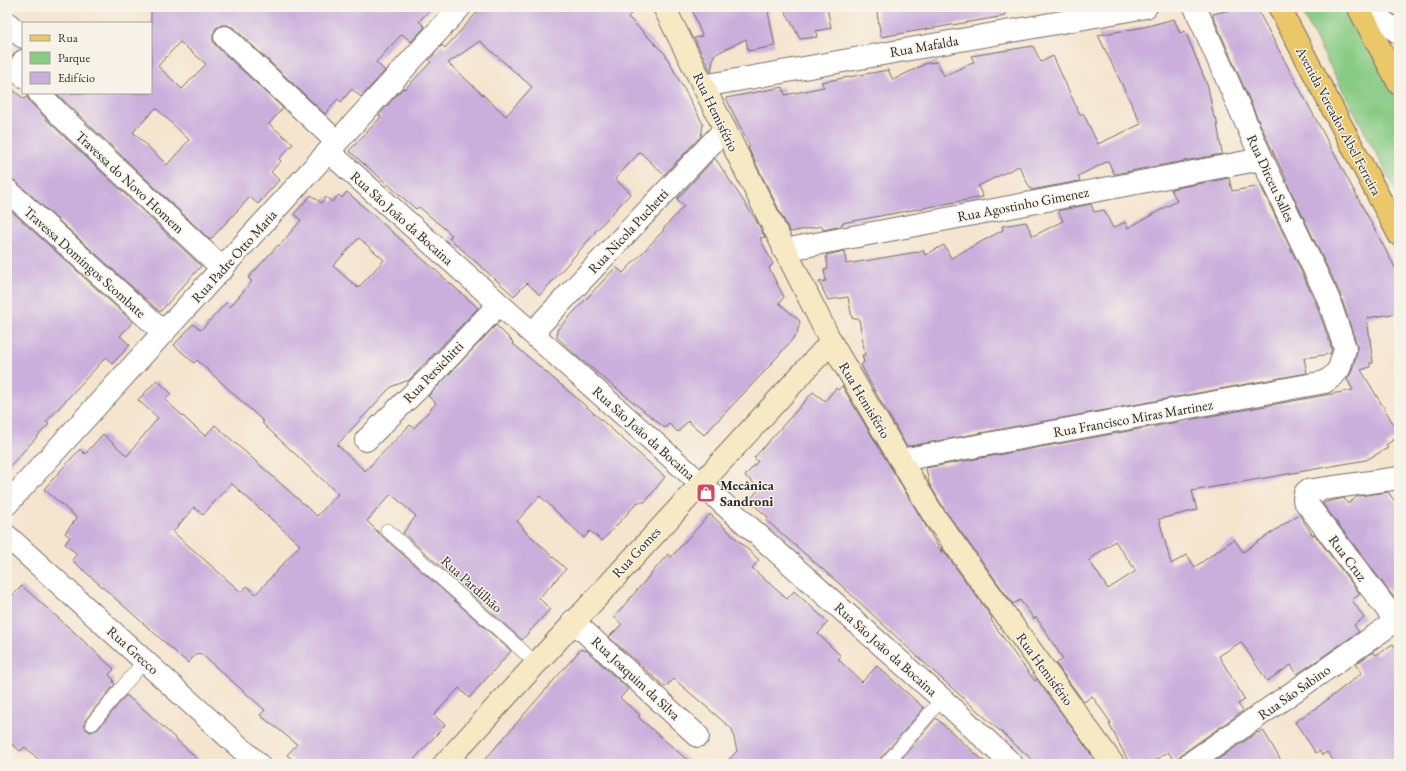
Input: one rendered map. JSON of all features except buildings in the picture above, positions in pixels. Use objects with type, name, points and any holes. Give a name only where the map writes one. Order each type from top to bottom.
[{"type":"main road","name":"Avenida Vereador Abel Ferreira","points":[[1280,7],[1399,235]]},
{"type":"main road","points":[[1358,7],[1399,84]]},
{"type":"street","name":"Rua Padre Otto Maria","points":[[7,504],[223,269],[460,7]]},
{"type":"street","name":"Rua Hemisfério","points":[[664,7],[830,342],[934,516],[1114,764]]},
{"type":"street","name":"Rua Mafalda","points":[[703,86],[1112,10],[1146,7]]},
{"type":"street","name":"Rua Dirceu Salles","points":[[1194,7],[1262,159],[1328,298],[1345,349]]},
{"type":"street","points":[[1364,7],[1399,33]]},
{"type":"street","points":[[7,23],[22,36]]},
{"type":"street","points":[[225,37],[333,147]]},
{"type":"street","name":"Travessa do Novo Homem","points":[[40,94],[223,269]]},
{"type":"street","name":"Rua Nicola Puchetti","points":[[532,334],[725,129]]},
{"type":"street","name":"Rua São João da Bocaina","points":[[333,147],[532,334],[942,699],[1012,764]]},
{"type":"street","name":"Rua Agostinho Gimenez","points":[[784,250],[1262,159]]},
{"type":"street","name":"Travessa Domingos Scombate","points":[[7,190],[164,333]]},
{"type":"street","name":"Rua Persichitti","points":[[366,440],[433,374],[499,304]]},
{"type":"street","name":"Rua Gomes","points":[[444,764],[573,621],[830,342]]},
{"type":"street","name":"Rua Francisco Miras Martinez","points":[[901,460],[1325,382],[1339,369],[1345,349]]},
{"type":"street","name":"Rua Cruz","points":[[1397,621],[1304,500],[1304,493],[1307,491],[1399,478]]},
{"type":"street","name":"Rua Grecco","points":[[7,536],[258,764]]},
{"type":"street","name":"Rua Joaquim da Silva","points":[[573,621],[698,736]]},
{"type":"street","name":"Rua São Sabino","points":[[1189,764],[1397,621]]},
{"type":"lane","name":"Rua Pardilhão","points":[[387,530],[536,663]]},
{"type":"lane","points":[[92,724],[145,660]]},
{"type":"lane","points":[[886,764],[942,699]]},
{"type":"green space","points":[[1299,7],[1347,7],[1399,104],[1399,197]]},
{"type":"place","name":"Mecânica Sandroni","points":[[706,493]]}]
